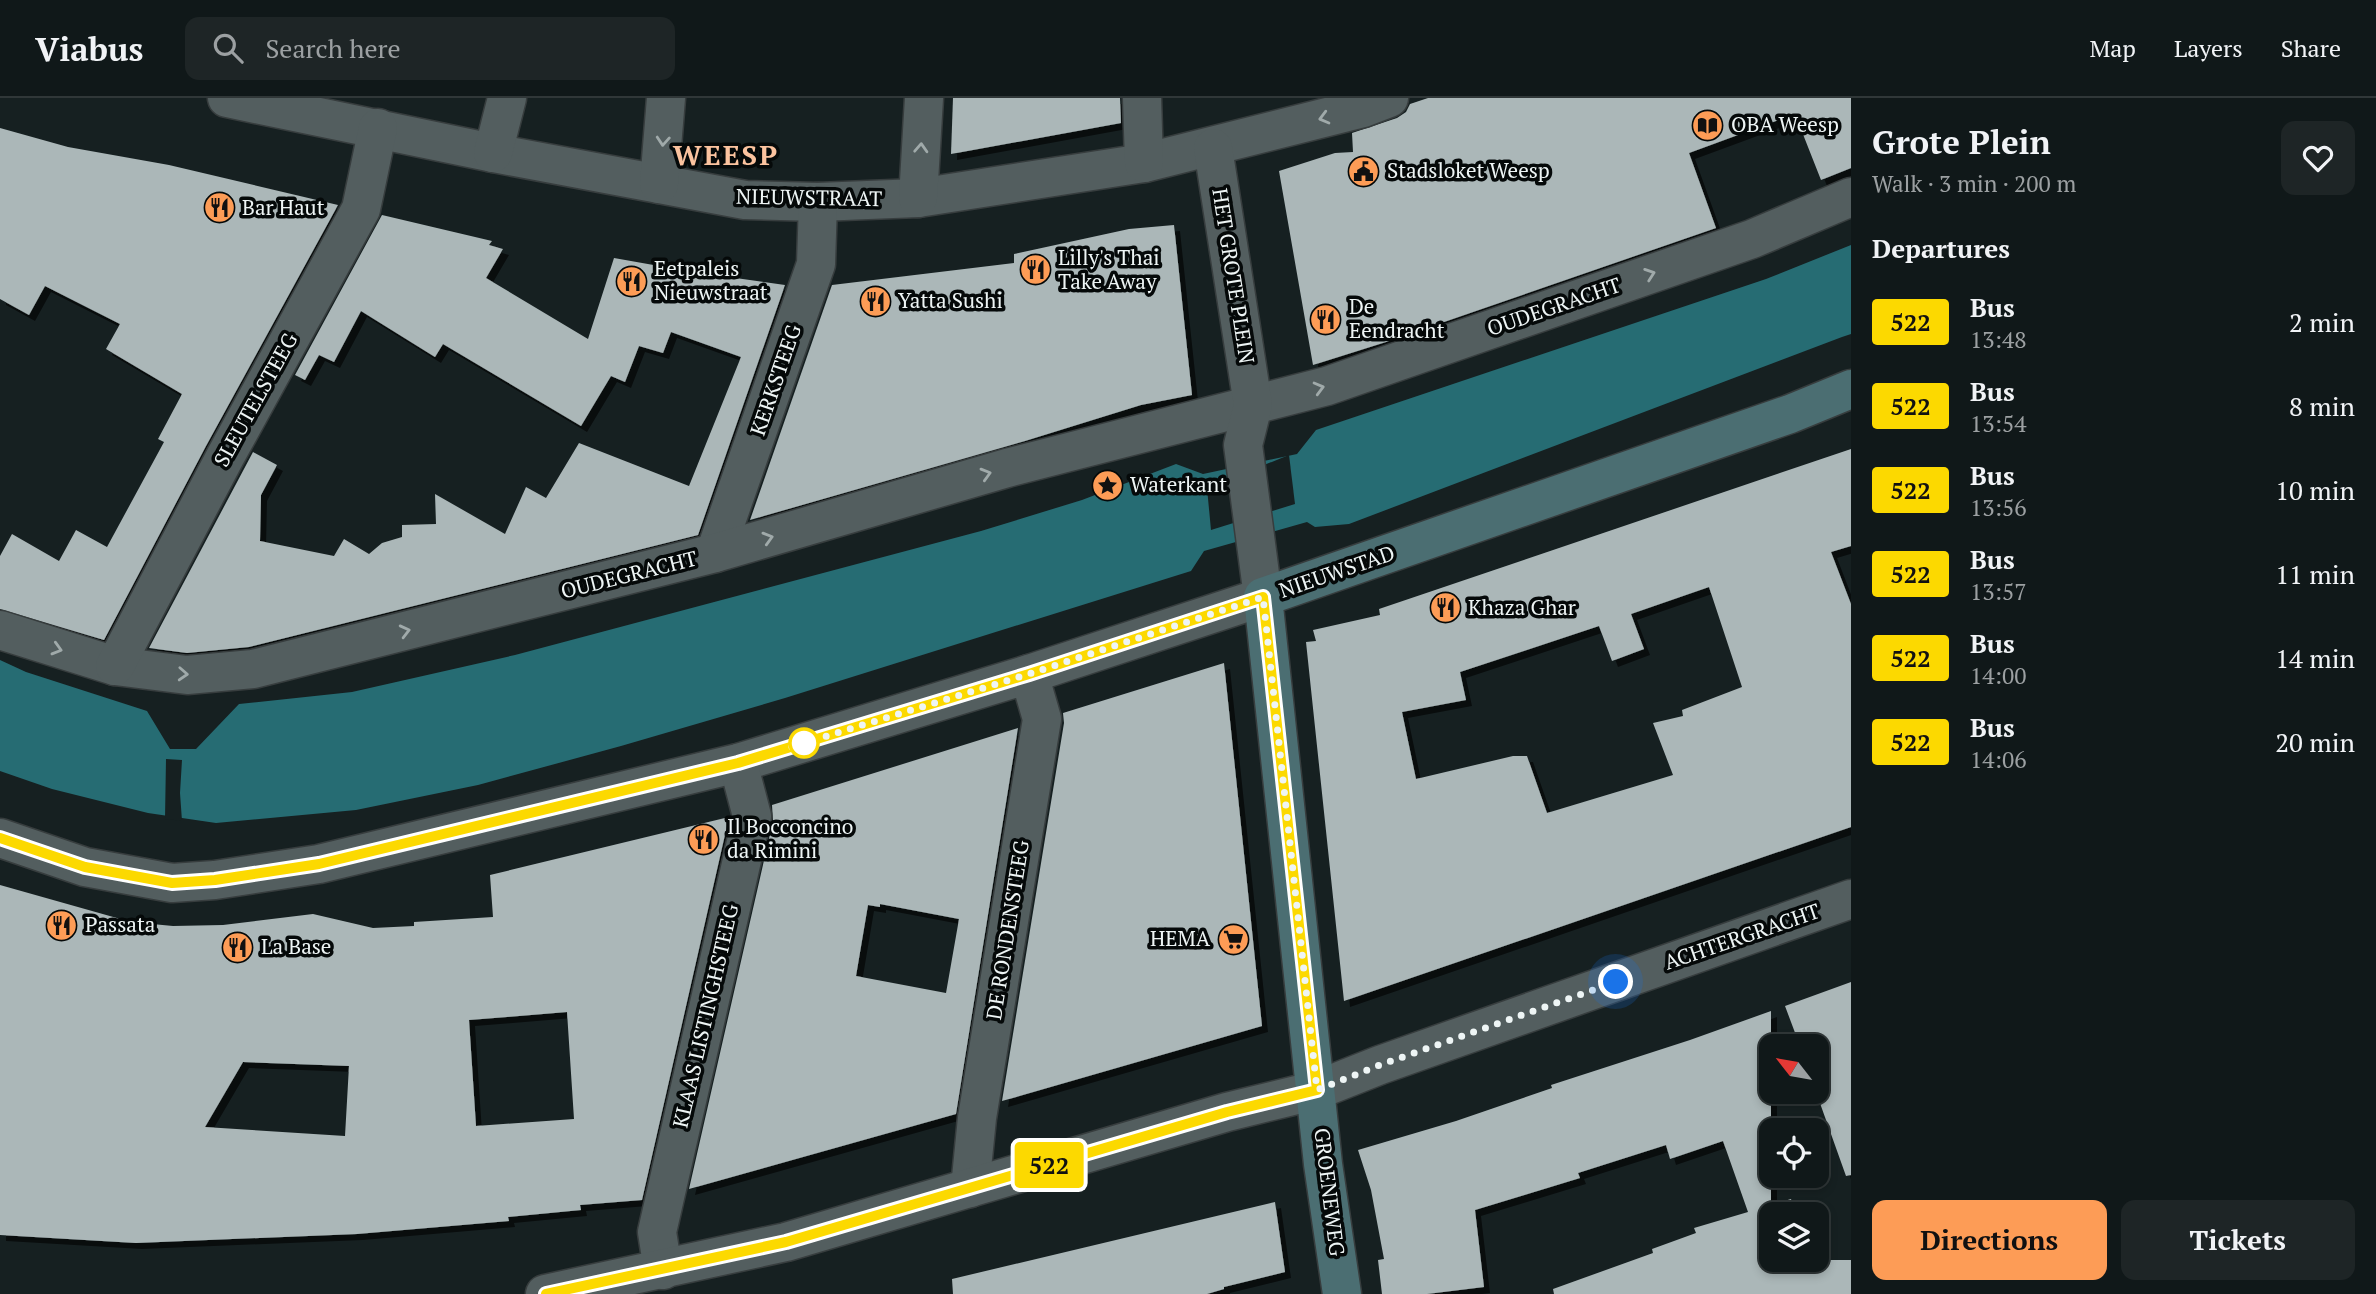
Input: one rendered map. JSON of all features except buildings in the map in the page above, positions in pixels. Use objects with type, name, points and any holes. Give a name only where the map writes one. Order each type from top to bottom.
[{"type":"street","name":"NIEUWSTRAAT","points":[[227,98],[290,104],[378,128],[493,153],[746,201],[818,202],[918,198],[1144,163],[1213,148],[1371,101]]},
{"type":"street","points":[[493,153],[507,98]]},
{"type":"street","points":[[659,184],[666,98]]},
{"type":"street","points":[[918,198],[924,98]]},
{"type":"street","points":[[1142,98],[1144,163]]},
{"type":"street","name":"SLEUTELSTEEG","points":[[115,666],[360,209],[378,128]]},
{"type":"street","name":"HET GROTE PLEIN","points":[[1213,148],[1253,405]]},
{"type":"street","name":"OUDEGRACHT","points":[[0,630],[115,666],[187,675],[253,668],[715,553],[1007,468],[1327,386],[1740,243],[1851,197]]},
{"type":"street","name":"KERKSTEEG","points":[[715,553],[816,264],[818,202]]},
{"type":"street","name":"NIEUWSTAD","points":[[0,838],[85,867],[127,876],[172,883],[215,880],[319,864],[738,763],[1029,674],[1263,597],[1790,414],[1851,388]]},
{"type":"street","points":[[1253,405],[1243,445],[1263,597]]},
{"type":"street","name":"GROENEWEG","points":[[1263,597],[1324,1164],[1342,1294]]},
{"type":"street","name":"DE RONDENSTEEG","points":[[970,1188],[977,1118],[1042,719],[1029,674]]},
{"type":"street","name":"KLAAS LISTINGHSTEEG","points":[[663,1270],[657,1232],[752,816],[738,763]]},
{"type":"street","name":"ACHTERGRACHT","points":[[545,1294],[786,1242],[1227,1112],[1317,1090],[1380,1065],[1851,898]]},
{"type":"water","points":[[1851,245],[1851,334],[1349,524],[1315,527],[1307,522],[1204,551],[1191,571],[785,698],[621,746],[478,785],[356,810],[216,823],[148,813],[52,789],[0,771],[0,660],[26,672],[147,711],[170,749],[196,749],[239,704],[352,692],[515,655],[981,531],[1082,500],[1176,464],[1203,474],[1297,454],[1316,430],[1766,279]]},
{"type":"pier","points":[[1289,455],[1295,504],[1211,530],[1207,488]]},
{"type":"pier","points":[[166,759],[182,760],[182,821],[165,819]]},
{"type":"bus line","name":"522","points":[[0,838],[85,867],[172,883],[215,880],[319,864],[738,763],[1029,674],[1263,597],[1317,1090],[1227,1112],[786,1242],[546,1294]]},
{"type":"place","name":"OBA Weesp","points":[[1708,125]]},
{"type":"place","name":"Stadsloket Weesp","points":[[1364,171]]},
{"type":"place","name":"Bar Haut","points":[[219,208]]},
{"type":"place","name":"Lilly's Thai Take Away","points":[[1035,270]]},
{"type":"place","name":"Eetpaleis Nieuwstraat","points":[[631,281]]},
{"type":"place","name":"Yatta Sushi","points":[[875,301]]},
{"type":"place","name":"De Eendracht","points":[[1326,319]]},
{"type":"place","name":"Waterkant","points":[[1107,485]]},
{"type":"place","name":"Khaza Ghar","points":[[1445,608]]},
{"type":"place","name":"Il Bocconcino da Rimini","points":[[704,839]]},
{"type":"place","name":"Passata","points":[[62,925]]},
{"type":"place","name":"HEMA","points":[[1233,939]]},
{"type":"place","name":"La Base","points":[[238,947]]},
{"type":"district","name":"WEESP","points":[[726,155]]},
{"type":"route","points":[[804,743],[791,747],[1029,674],[1263,597],[1317,1090],[1380,1065],[1616,982]]}]
